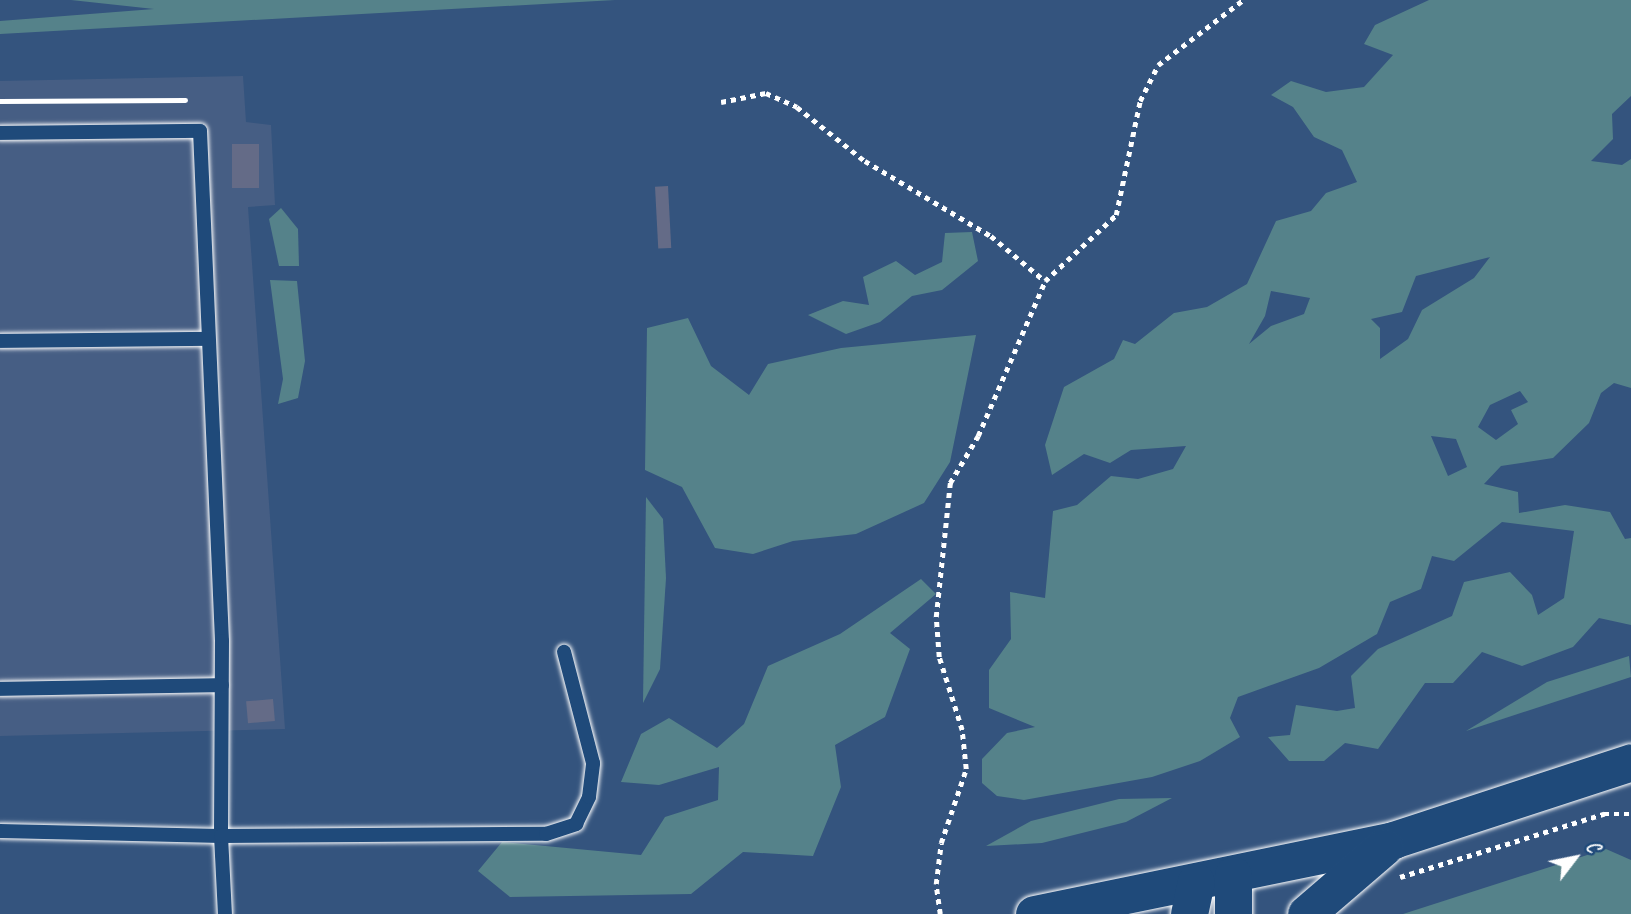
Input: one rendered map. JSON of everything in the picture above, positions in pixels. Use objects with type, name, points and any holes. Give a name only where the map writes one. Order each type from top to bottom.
[{"type":"street","points":[[1034,914],[1193,898],[1233,875],[1393,840],[1631,762]]},
{"type":"street","points":[[1306,914],[1393,840]]},
{"type":"street","points":[[1233,875],[1233,914]]},
{"type":"lane","points":[[0,133],[200,131],[222,685],[221,836],[225,914]]},
{"type":"lane","points":[[0,341],[208,339]]},
{"type":"lane","points":[[0,831],[221,836],[546,834],[576,824],[589,797],[593,764],[565,652]]},
{"type":"lane","points":[[0,689],[222,685]]},
{"type":"path","points":[[940,914],[936,884],[941,843],[965,769],[962,730],[939,657],[936,617],[950,483],[978,436],[1045,281],[1116,215],[1140,101],[1158,65],[1243,0]]},
{"type":"path","points":[[722,102],[766,93],[797,107],[865,161],[991,236],[1045,281]]},
{"type":"path","points":[[1396,878],[1604,814],[1631,814]]},
{"type":"shaded area","points":[[243,76],[246,122],[271,125],[275,205],[248,207],[285,729],[0,736],[0,81]]},
{"type":"green space","points":[[71,0],[615,0],[0,34],[0,21],[154,9]]},
{"type":"green space","points":[[1429,0],[1631,0],[1631,96],[1612,114],[1613,139],[1591,161],[1622,165],[1631,159],[1631,388],[1614,383],[1601,393],[1589,423],[1553,458],[1501,466],[1484,484],[1518,492],[1519,513],[1565,505],[1610,512],[1625,539],[1631,538],[1631,625],[1599,618],[1573,647],[1522,666],[1482,652],[1453,683],[1425,683],[1378,749],[1345,743],[1324,761],[1289,761],[1268,737],[1290,735],[1296,705],[1337,711],[1355,708],[1351,676],[1378,649],[1452,616],[1464,582],[1510,572],[1532,595],[1538,615],[1564,598],[1574,531],[1502,522],[1454,561],[1432,556],[1421,589],[1390,602],[1377,634],[1319,668],[1238,697],[1230,718],[1240,737],[1200,761],[1152,777],[1024,800],[997,796],[982,783],[982,759],[1007,733],[1035,727],[989,708],[989,670],[1011,639],[1010,592],[1045,598],[1053,511],[1077,505],[1111,476],[1138,479],[1173,469],[1186,446],[1131,450],[1110,463],[1084,454],[1052,475],[1045,445],[1064,387],[1114,359],[1123,340],[1135,344],[1174,313],[1207,307],[1247,284],[1276,221],[1311,211],[1326,193],[1357,182],[1342,150],[1314,137],[1293,107],[1271,95],[1291,81],[1326,92],[1364,87],[1393,55],[1364,44],[1375,25]],"holes":[[[1490,257],[1474,278],[1422,310],[1408,339],[1380,359],[1380,328],[1371,319],[1402,312],[1416,276]],[[1271,291],[1310,298],[1304,314],[1271,326],[1249,344],[1265,316]],[[1520,391],[1528,402],[1511,410],[1518,424],[1496,440],[1478,427],[1490,405]],[[1431,436],[1456,439],[1467,467],[1448,476]]]},
{"type":"green space","points":[[281,208],[298,229],[299,266],[279,266],[269,219]]},
{"type":"green space","points":[[972,232],[978,261],[942,290],[912,296],[880,322],[846,334],[808,315],[843,301],[869,305],[863,277],[896,261],[915,275],[942,262],[945,233]]},
{"type":"green space","points":[[270,280],[297,281],[305,361],[298,398],[278,404],[283,379]]},
{"type":"green space","points":[[688,318],[711,366],[749,395],[768,364],[841,348],[976,335],[950,462],[924,503],[856,534],[793,541],[753,554],[715,548],[682,487],[645,470],[647,328]]},
{"type":"green space","points":[[646,497],[663,519],[666,578],[660,669],[643,703]]},
{"type":"green space","points":[[921,579],[936,594],[890,633],[910,649],[885,717],[835,745],[841,787],[813,856],[743,852],[691,894],[510,897],[478,871],[502,842],[641,855],[665,817],[718,800],[719,767],[659,785],[621,782],[641,734],[669,718],[717,748],[744,724],[768,666],[840,634]]},
{"type":"green space","points":[[1629,656],[1631,677],[1466,731],[1547,682]]},
{"type":"green space","points":[[1172,798],[1126,822],[1042,843],[986,846],[1031,821],[1119,799]]},
{"type":"green space","points":[[1606,849],[1631,860],[1631,914],[1403,914]]},
{"type":"building","points":[[232,144],[259,144],[259,188],[232,188]]},
{"type":"building","points":[[668,186],[671,248],[658,249],[655,187]]},
{"type":"building","points":[[273,699],[275,721],[248,723],[246,701]]},
{"type":"railway","points":[[0,101],[185,100]]}]
